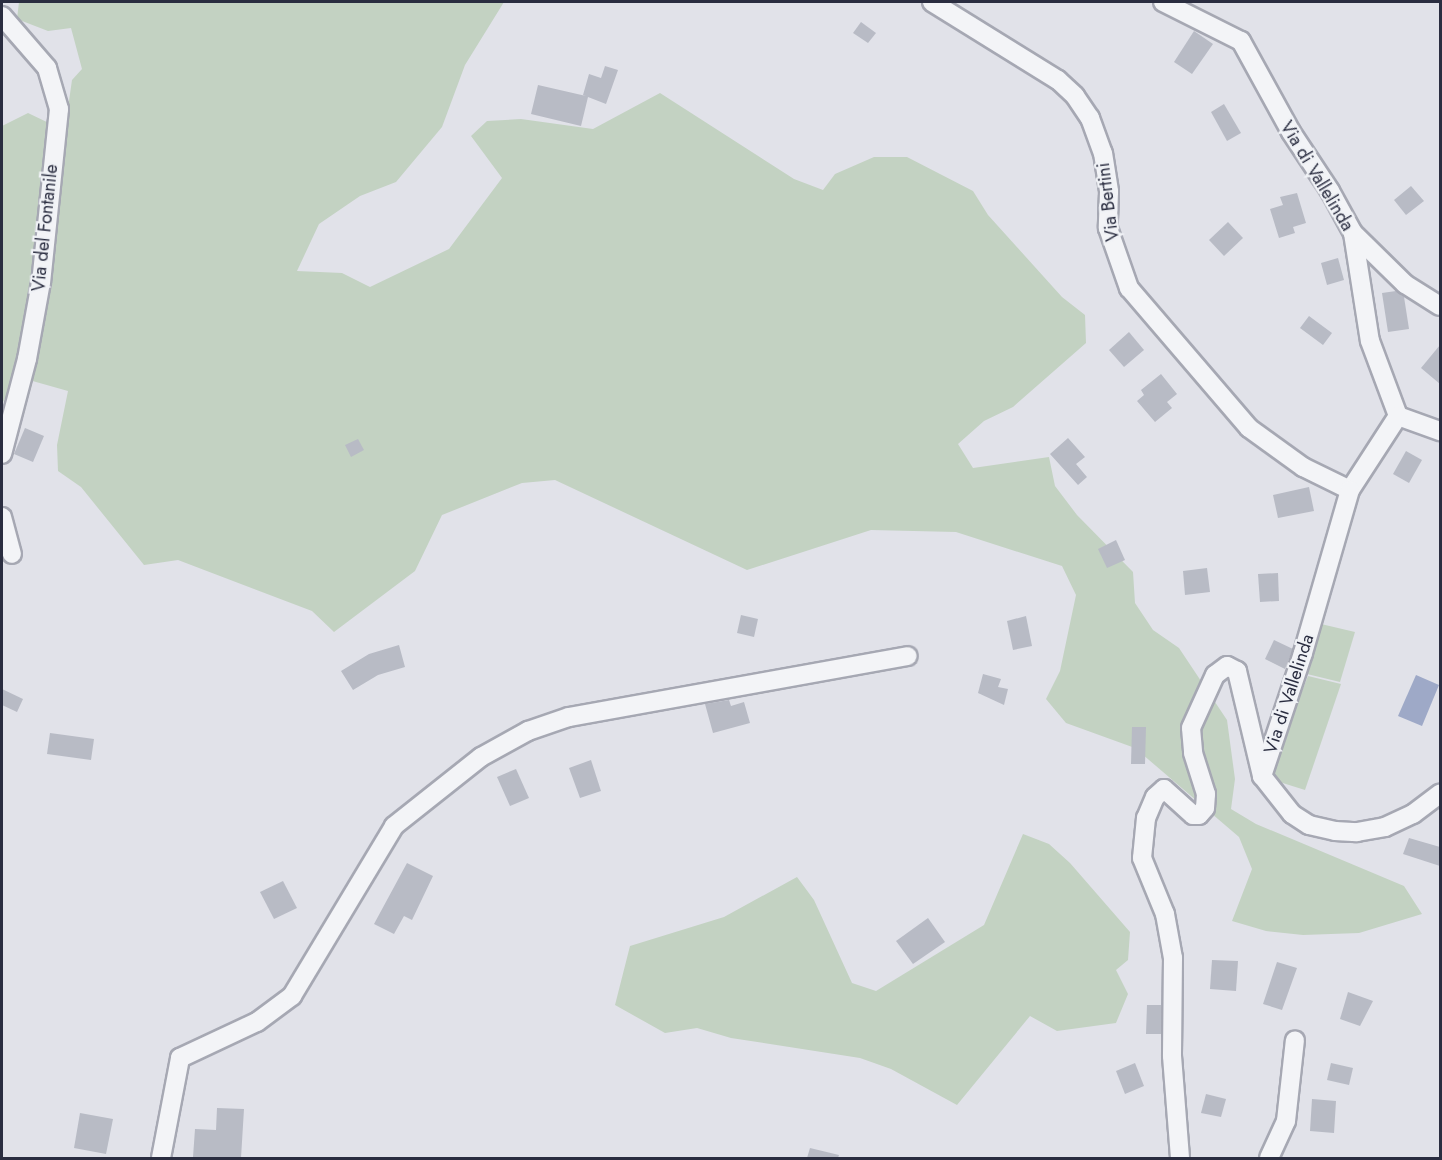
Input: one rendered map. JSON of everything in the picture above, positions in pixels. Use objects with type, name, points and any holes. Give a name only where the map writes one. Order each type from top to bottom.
[{"type":"street","name":"Via Bertini","points":[[932,2],[1058,80],[1075,96],[1090,118],[1103,153],[1109,192],[1108,228],[1129,288],[1249,428],[1303,467],[1350,490]]},
{"type":"street","name":"Via di Vallelinda","points":[[1163,2],[1232,34],[1244,45],[1291,132],[1353,233],[1370,341],[1398,416],[1350,490],[1303,653],[1262,776]]},
{"type":"street","name":"Via del Fontanile","points":[[2,16],[46,68],[59,110],[41,282],[27,359],[2,454]]},
{"type":"street","points":[[1353,233],[1400,280],[1440,306]]},
{"type":"street","points":[[1398,416],[1440,430]]},
{"type":"street","points":[[2,517],[12,554]]},
{"type":"street","points":[[161,1158],[180,1058],[257,1022],[292,996],[394,826],[417,804],[490,750],[528,731],[569,717],[908,656]]},
{"type":"street","name":"Via di Vallelinda","points":[[1180,1158],[1172,1056],[1172,949],[1163,907],[1144,863],[1142,841],[1153,801],[1162,789],[1170,791],[1192,814],[1200,815],[1205,808],[1206,794],[1193,753],[1191,728],[1215,675],[1227,666],[1238,671],[1262,776]]},
{"type":"street","points":[[1262,776],[1292,814],[1315,827],[1335,831],[1357,832],[1385,827],[1413,814],[1440,794]]},
{"type":"street","points":[[1269,1158],[1286,1121],[1295,1040]]},
{"type":"green space","points":[[19,2],[504,2],[465,65],[442,127],[396,182],[360,196],[319,224],[297,271],[342,273],[370,287],[449,249],[502,178],[471,136],[487,121],[521,119],[593,129],[660,93],[794,179],[823,190],[835,174],[874,157],[907,157],[973,191],[988,215],[1062,297],[1085,315],[1086,343],[1013,407],[984,421],[958,444],[973,468],[1049,457],[1055,486],[1077,515],[1133,572],[1135,603],[1153,630],[1179,648],[1227,720],[1235,779],[1231,809],[1256,824],[1404,886],[1422,914],[1359,933],[1303,935],[1266,931],[1232,921],[1252,869],[1239,837],[1135,748],[1066,723],[1046,699],[1060,671],[1076,595],[1062,566],[956,532],[871,530],[747,570],[555,480],[522,483],[442,515],[415,571],[334,632],[312,611],[178,560],[144,565],[81,487],[58,471],[57,445],[68,391],[29,380],[72,80],[82,69],[71,28],[48,31],[17,19]]},
{"type":"green space","points":[[28,113],[53,125],[41,183],[35,266],[11,387],[2,404],[2,126]]},
{"type":"green space","points":[[1321,624],[1355,632],[1340,682],[1307,674]]},
{"type":"green space","points":[[1308,676],[1341,684],[1305,790],[1267,778]]},
{"type":"green space","points":[[1023,834],[1049,844],[1070,863],[1130,932],[1128,960],[1116,970],[1128,994],[1116,1023],[1057,1031],[1030,1016],[957,1105],[891,1069],[860,1058],[731,1038],[697,1028],[665,1033],[615,1005],[630,946],[724,917],[797,877],[814,900],[852,983],[876,991],[984,925]]},
{"type":"water","points":[[1416,675],[1439,685],[1422,726],[1398,716]]},
{"type":"building","points":[[861,22],[876,33],[868,43],[853,33]]},
{"type":"building","points":[[1194,31],[1213,44],[1192,74],[1174,62]]},
{"type":"building","points":[[605,66],[618,70],[606,104],[588,97],[581,126],[531,114],[538,85],[586,96],[583,95],[589,74],[601,78]]},
{"type":"building","points":[[1224,104],[1241,133],[1227,141],[1211,112]]},
{"type":"building","points":[[1411,186],[1424,201],[1406,215],[1394,200]]},
{"type":"building","points":[[1297,193],[1306,223],[1293,227],[1295,233],[1279,238],[1270,209],[1283,205],[1280,197]]},
{"type":"building","points":[[1228,222],[1243,238],[1224,256],[1209,240]]},
{"type":"building","points":[[1338,258],[1344,280],[1327,285],[1321,263]]},
{"type":"building","points":[[1396,291],[1404,297],[1409,329],[1388,332],[1382,293]]},
{"type":"building","points":[[1309,316],[1332,333],[1323,345],[1300,328]]},
{"type":"building","points":[[1129,332],[1144,350],[1124,367],[1109,350]]},
{"type":"building","points":[[1440,345],[1440,384],[1421,368]]},
{"type":"building","points":[[1161,374],[1177,394],[1167,402],[1172,408],[1155,422],[1137,401],[1144,395],[1141,390]]},
{"type":"building","points":[[25,428],[44,436],[33,462],[14,454]]},
{"type":"building","points":[[1068,438],[1085,457],[1076,464],[1087,477],[1078,485],[1050,454]]},
{"type":"building","points":[[358,439],[364,450],[351,457],[345,445]]},
{"type":"building","points":[[1406,451],[1422,460],[1409,483],[1393,474]]},
{"type":"building","points":[[1309,487],[1314,511],[1278,518],[1273,495]]},
{"type":"building","points":[[1116,540],[1125,560],[1107,568],[1098,549]]},
{"type":"building","points":[[1207,568],[1210,592],[1185,595],[1183,571]]},
{"type":"building","points":[[1278,573],[1279,601],[1260,602],[1258,574]]},
{"type":"building","points":[[741,615],[758,619],[754,637],[737,633]]},
{"type":"building","points":[[1026,616],[1032,646],[1013,650],[1007,621]]},
{"type":"building","points":[[1274,640],[1293,649],[1285,669],[1265,659]]},
{"type":"building","points":[[399,645],[405,667],[378,675],[353,690],[341,671],[369,654]]},
{"type":"building","points":[[983,674],[1001,679],[998,687],[1008,689],[1004,705],[978,693]]},
{"type":"building","points":[[2,689],[23,699],[17,712],[2,705]]},
{"type":"building","points":[[729,700],[731,706],[744,702],[750,723],[713,733],[705,704]]},
{"type":"building","points":[[1132,727],[1146,727],[1145,764],[1131,764]]},
{"type":"building","points":[[50,733],[94,739],[91,760],[47,754]]},
{"type":"building","points":[[591,760],[601,791],[580,798],[569,768]]},
{"type":"building","points":[[516,769],[529,798],[510,806],[497,777]]},
{"type":"building","points":[[1409,838],[1440,847],[1440,866],[1403,854]]},
{"type":"building","points":[[407,863],[433,876],[412,920],[404,916],[394,934],[374,924]]},
{"type":"building","points":[[283,881],[297,908],[274,919],[260,892]]},
{"type":"building","points":[[928,918],[945,942],[913,964],[896,941]]},
{"type":"building","points":[[1212,960],[1238,961],[1236,991],[1210,989]]},
{"type":"building","points":[[1277,962],[1297,968],[1282,1010],[1263,1004]]},
{"type":"building","points":[[1348,992],[1373,1001],[1360,1026],[1340,1019]]},
{"type":"building","points":[[1147,1005],[1161,1005],[1161,1034],[1146,1034]]},
{"type":"building","points":[[1135,1063],[1144,1086],[1125,1094],[1116,1071]]},
{"type":"building","points":[[1331,1063],[1353,1068],[1349,1085],[1327,1080]]},
{"type":"building","points":[[1206,1094],[1226,1099],[1221,1117],[1201,1113]]},
{"type":"building","points":[[1312,1099],[1336,1101],[1334,1133],[1310,1131]]},
{"type":"building","points":[[217,1108],[244,1109],[241,1158],[193,1157],[195,1129],[216,1130]]},
{"type":"building","points":[[80,1113],[113,1119],[106,1154],[74,1148]]},
{"type":"building","points":[[810,1148],[839,1155],[838,1158],[807,1158]]}]
